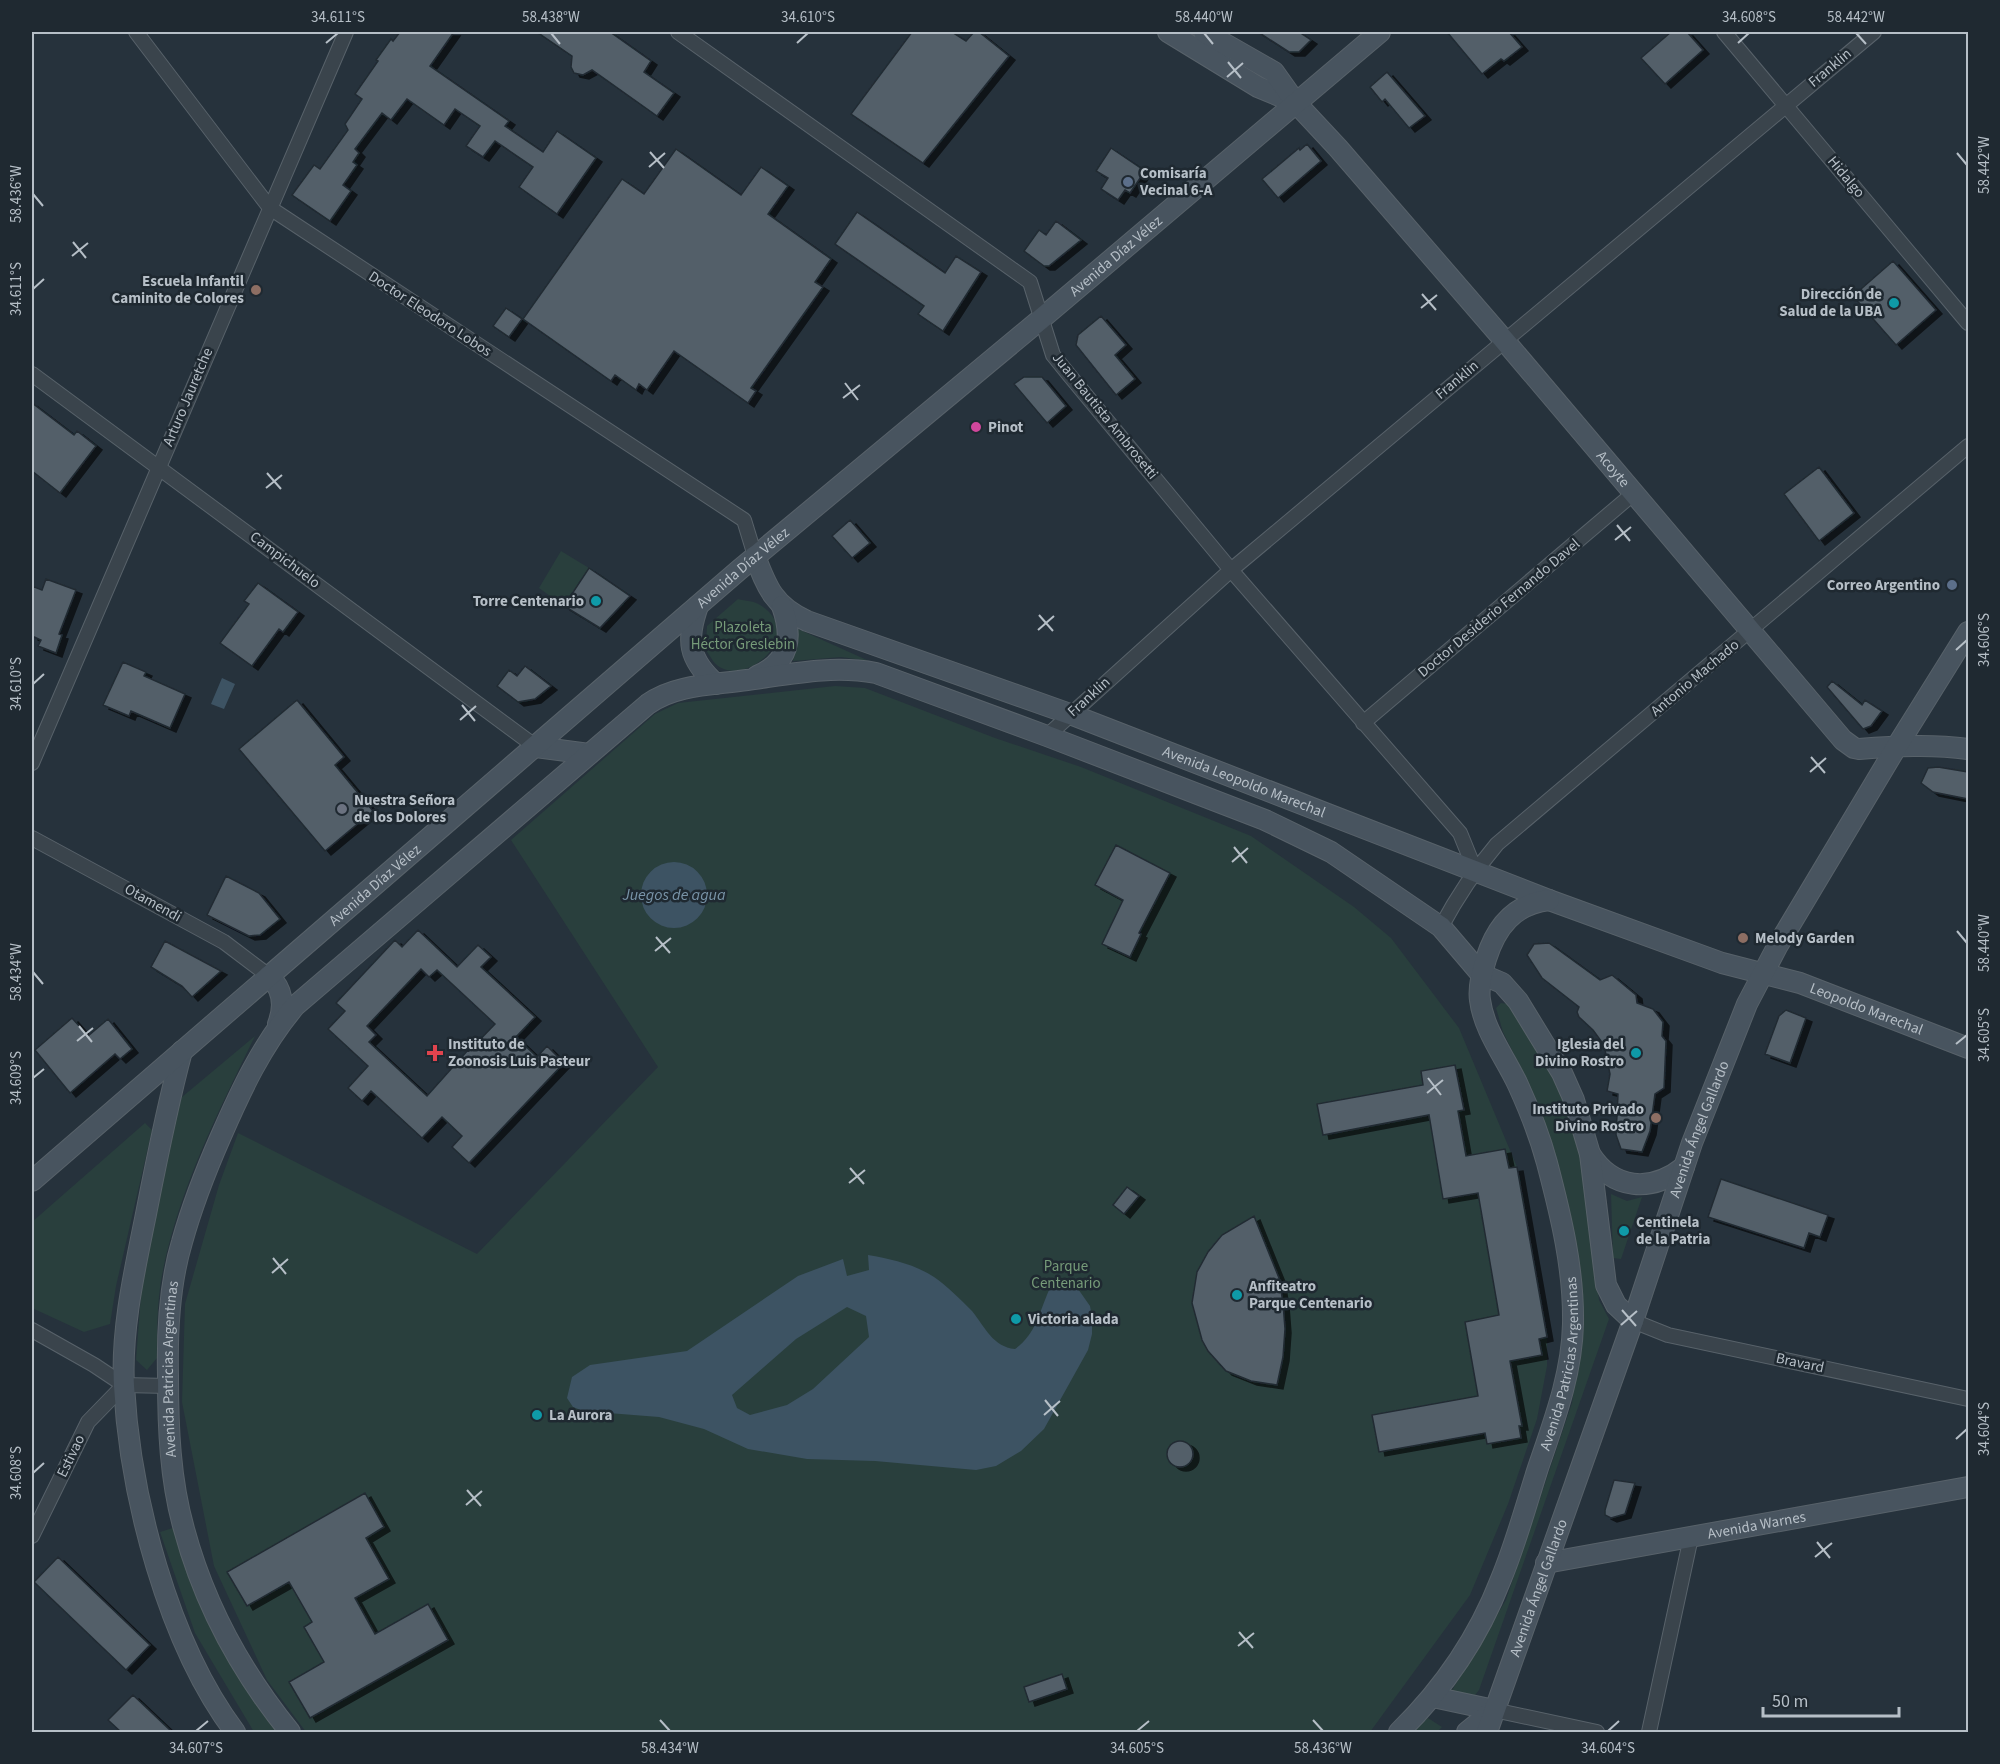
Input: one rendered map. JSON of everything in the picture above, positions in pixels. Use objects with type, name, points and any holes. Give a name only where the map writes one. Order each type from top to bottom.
[{"type":"main road","points":[[1168,32],[1258,87],[1296,103]]},
{"type":"main road","name":"Acoyte","points":[[1204,32],[1274,72],[1296,103],[1338,148],[1504,340],[1749,632],[1843,740],[1859,749],[1941,745],[1968,749]]},
{"type":"main road","name":"Avenida Díaz Vélez","points":[[32,1181],[755,556],[1380,32]]},
{"type":"main road","name":"Avenida Leopoldo Marechal","points":[[755,556],[765,583],[782,606],[800,618],[1070,714],[1549,900],[1722,963],[1762,973]]},
{"type":"main road","points":[[699,605],[691,630],[692,650],[699,668],[716,684]]},
{"type":"main road","points":[[746,680],[770,669],[783,655],[788,635],[782,606]]},
{"type":"main road","name":"Avenida Ángel Gallardo","points":[[1487,1732],[1633,1321],[1684,1167],[1747,1004],[1762,973],[1897,746],[1968,632]]},
{"type":"main road","name":"Avenida Leopoldo Marechal","points":[[716,684],[810,670],[853,669],[887,677],[1047,736],[1289,831],[1331,852],[1442,927]]},
{"type":"main road","points":[[274,1035],[290,1012],[310,992],[658,697],[675,691],[716,684]]},
{"type":"main road","points":[[536,747],[589,754]]},
{"type":"main road","name":"Avenida Patricias Argentinas","points":[[1399,1732],[1433,1697],[1468,1646],[1501,1580],[1560,1404],[1569,1368],[1573,1301],[1569,1264],[1557,1203],[1545,1157],[1518,1086],[1484,1019],[1479,998],[1481,974],[1492,941],[1507,920],[1534,902],[1549,900]]},
{"type":"main road","points":[[1442,927],[1481,974],[1502,984],[1518,1000],[1562,1073],[1574,1100],[1590,1154],[1606,1286],[1616,1305],[1633,1321]]},
{"type":"main road","name":"Leopoldo Marechal","points":[[1762,973],[1800,983],[1968,1048]]},
{"type":"main road","points":[[269,976],[279,988],[282,1001],[282,1015],[274,1035]]},
{"type":"main road","name":"Avenida Patricias Argentinas","points":[[274,1035],[249,1073],[220,1137],[181,1243],[167,1331],[168,1386],[171,1456],[183,1528],[203,1587],[234,1650],[268,1705],[290,1732]]},
{"type":"main road","points":[[182,1051],[168,1102],[135,1270],[127,1326],[124,1385],[133,1463],[147,1536],[165,1595],[205,1685],[235,1732]]},
{"type":"main road","points":[[1590,1154],[1607,1173],[1631,1184],[1648,1185],[1661,1182],[1684,1167]]},
{"type":"main road","name":"Avenida Warnes","points":[[1546,1563],[1968,1487]]},
{"type":"main road","points":[[1433,1697],[1494,1710]]},
{"type":"main road","points":[[1467,1732],[1494,1710]]},
{"type":"street","name":"Doctor Eleodoro Lobos","points":[[136,32],[270,208],[744,520],[755,556]]},
{"type":"street","name":"Arturo Jauretche","points":[[32,763],[346,32]]},
{"type":"street","name":"Juan Bautista Ambrosetti","points":[[678,32],[1030,282],[1053,355],[1231,570],[1460,833],[1474,870]]},
{"type":"street","name":"Hidalgo","points":[[1724,32],[1968,323]]},
{"type":"street","name":"Franklin","points":[[1047,736],[1231,570],[1874,32]]},
{"type":"street","name":"Campichuelo","points":[[32,374],[536,747]]},
{"type":"street","name":"Antonio Machado","points":[[1442,927],[1474,870],[1497,844],[1968,446]]},
{"type":"street","name":"Doctor Desiderio Fernando Davel","points":[[1364,723],[1634,493]]},
{"type":"street","name":"Otamendi","points":[[32,838],[224,942],[269,976]]},
{"type":"street","name":"Bravard","points":[[1633,1321],[1668,1335],[1968,1399]]},
{"type":"street","points":[[32,1329],[124,1385],[168,1386]]},
{"type":"street","name":"Estivao","points":[[32,1536],[88,1422],[124,1385]]},
{"type":"street","points":[[1649,1732],[1691,1537]]},
{"type":"street","points":[[1494,1710],[1597,1732]]},
{"type":"green space","points":[[561,551],[589,568],[564,606],[539,588]]},
{"type":"green space","name":"Plazoleta Héctor Greslebin","points":[[738,599],[760,605],[773,618],[777,631],[774,645],[765,657],[752,666],[738,671],[725,669],[713,661],[707,651],[706,643],[707,626]]},
{"type":"green space","points":[[798,629],[869,661],[841,657],[793,661]]},
{"type":"green space","name":"Parque Centenario","points":[[835,686],[865,688],[995,738],[1081,767],[1251,836],[1354,907],[1391,938],[1459,1028],[1517,1167],[1547,1337],[1547,1366],[1537,1419],[1508,1504],[1470,1595],[1370,1732],[306,1732],[267,1680],[214,1566],[182,1402],[185,1304],[219,1185],[238,1133],[477,1254],[658,1067],[511,840],[655,714],[678,703]]},
{"type":"green space","points":[[1501,1003],[1508,1004],[1519,1018],[1539,1051],[1565,1105],[1576,1140],[1584,1179],[1599,1300],[1609,1319],[1479,1690],[1475,1695],[1451,1692],[1506,1600],[1572,1403],[1581,1336],[1549,1144],[1532,1091],[1503,1032],[1496,1008]]},
{"type":"green space","points":[[255,1036],[201,1152],[178,1213],[160,1285],[157,1358],[147,1370],[136,1360],[142,1281],[174,1118],[182,1097]]},
{"type":"green space","points":[[145,1123],[152,1130],[116,1286],[110,1324],[84,1332],[32,1308],[32,1222]]},
{"type":"green space","points":[[1611,1194],[1627,1201],[1642,1197],[1621,1259],[1613,1258]]},
{"type":"green space","points":[[176,1527],[211,1623],[264,1715],[279,1732],[254,1732],[195,1633],[160,1532]]},
{"type":"green space","points":[[1428,1718],[1442,1727],[1437,1732],[1412,1732]]},
{"type":"water","points":[[222,678],[235,684],[224,709],[211,704]]},
{"type":"water","name":"Juegos de agua","points":[[667,862],[681,862],[693,867],[702,876],[707,895],[705,908],[698,919],[681,928],[667,928],[655,923],[646,914],[641,902],[641,888],[646,876],[655,867]]},
{"type":"water","points":[[868,1255],[885,1258],[926,1272],[963,1302],[995,1340],[1015,1349],[1028,1337],[1049,1290],[1059,1285],[1076,1286],[1090,1306],[1092,1334],[1088,1350],[1044,1429],[1021,1451],[996,1466],[976,1470],[875,1461],[807,1459],[748,1449],[704,1429],[659,1417],[583,1411],[573,1407],[567,1398],[572,1377],[590,1365],[687,1351],[798,1276],[843,1259],[847,1276],[869,1270]],"holes":[[[847,1307],[866,1316],[869,1337],[813,1389],[787,1405],[750,1415],[737,1408],[732,1395],[796,1339]]]},
{"type":"building","points":[[400,32],[454,32],[430,66],[509,121],[505,126],[543,152],[557,131],[596,158],[557,214],[519,187],[533,167],[495,141],[483,157],[466,146],[480,126],[455,109],[444,125],[407,99],[391,120],[382,113],[355,149],[359,153],[353,162],[357,165],[343,185],[351,191],[330,221],[292,195],[314,165],[320,169],[348,130],[345,124],[362,99],[355,94],[391,39],[393,41]]},
{"type":"building","points":[[537,32],[610,32],[651,61],[644,72],[674,93],[657,116],[592,70],[583,75],[574,73],[571,67],[572,56]]},
{"type":"building","points":[[912,32],[952,32],[966,41],[974,32],[979,32],[1009,56],[923,163],[851,114]]},
{"type":"building","points":[[1258,32],[1299,32],[1311,40],[1299,52],[1289,52]]},
{"type":"building","points":[[1447,32],[1509,32],[1522,47],[1504,61],[1501,59],[1482,74]]},
{"type":"building","points":[[1671,32],[1687,32],[1703,50],[1665,84],[1641,58]]},
{"type":"building","points":[[1387,72],[1425,116],[1409,128],[1385,99],[1382,102],[1370,87]]},
{"type":"building","points":[[1307,144],[1321,161],[1278,198],[1262,179]]},
{"type":"building","points":[[1111,148],[1145,171],[1130,193],[1125,190],[1118,200],[1101,189],[1108,178],[1096,171]]},
{"type":"building","points":[[676,149],[741,195],[761,167],[788,186],[768,214],[831,259],[815,282],[823,287],[751,388],[756,391],[748,403],[674,351],[647,390],[639,384],[636,390],[615,375],[611,381],[523,319],[622,179],[644,194]]},
{"type":"building","points":[[857,212],[945,273],[956,256],[981,272],[943,331],[918,314],[924,306],[835,244]]},
{"type":"building","points":[[1056,221],[1081,240],[1049,266],[1044,266],[1024,251],[1039,230],[1046,235]]},
{"type":"building","name":"Dirección de Salud de la UBA","points":[[1893,261],[1936,310],[1896,345],[1853,296]]},
{"type":"building","points":[[506,308],[522,319],[509,337],[493,326]]},
{"type":"building","points":[[1101,316],[1126,345],[1115,355],[1135,379],[1116,395],[1076,345],[1078,335]]},
{"type":"building","points":[[1024,377],[1042,377],[1066,406],[1047,423],[1014,384]]},
{"type":"building","points":[[32,403],[74,435],[77,431],[96,446],[60,493],[32,471]]},
{"type":"building","points":[[1819,467],[1854,513],[1819,541],[1784,494]]},
{"type":"building","points":[[850,520],[870,543],[852,558],[832,536]]},
{"type":"building","name":"Torre Centenario","points":[[589,568],[630,596],[600,628],[564,606]]},
{"type":"building","points":[[46,579],[76,590],[59,634],[62,635],[56,653],[38,646],[41,640],[32,636],[32,586],[42,590]]},
{"type":"building","points":[[258,583],[298,612],[283,632],[279,629],[252,666],[220,643],[249,604],[244,601]]},
{"type":"building","points":[[123,662],[146,672],[144,676],[185,694],[170,728],[131,711],[129,716],[103,705]]},
{"type":"building","points":[[525,666],[551,686],[535,699],[518,702],[497,686],[509,670],[517,676]]},
{"type":"building","points":[[1832,681],[1862,705],[1865,700],[1882,711],[1871,726],[1863,729],[1827,687]]},
{"type":"building","points":[[297,700],[344,757],[335,765],[373,811],[325,851],[239,749]]},
{"type":"building","points":[[1938,767],[1968,772],[1968,799],[1933,792],[1921,783],[1928,768]]},
{"type":"building","points":[[1116,845],[1170,873],[1139,933],[1141,934],[1130,957],[1102,944],[1123,900],[1095,885]]},
{"type":"building","points":[[226,876],[259,893],[280,919],[260,935],[249,936],[207,915]]},
{"type":"building","points":[[418,930],[457,967],[478,945],[491,957],[481,967],[535,1017],[516,1037],[537,1057],[547,1046],[564,1063],[469,1163],[452,1147],[462,1136],[442,1117],[422,1138],[371,1091],[362,1101],[348,1088],[368,1066],[328,1029],[345,1011],[336,1003],[395,940],[402,947]],"holes":[[[421,969],[429,977],[437,970],[495,1024],[427,1096],[369,1042],[376,1035],[367,1026]]]},
{"type":"building","points":[[165,941],[221,971],[192,997],[182,986],[151,967]]},
{"type":"building","name":"Iglesia del Divino Rostro","points":[[1549,943],[1600,980],[1612,975],[1636,995],[1637,1003],[1653,1009],[1663,1022],[1662,1036],[1666,1041],[1664,1088],[1655,1094],[1650,1131],[1642,1152],[1621,1149],[1616,1135],[1618,1094],[1607,1091],[1610,1074],[1604,1045],[1579,1017],[1577,1012],[1579,1007],[1542,978],[1527,955],[1534,944]]},
{"type":"building","points":[[1786,1010],[1806,1018],[1790,1063],[1765,1054],[1779,1016]]},
{"type":"building","points":[[72,1018],[88,1036],[108,1019],[132,1049],[120,1059],[115,1054],[70,1093],[35,1050]]},
{"type":"building","points":[[1455,1065],[1464,1110],[1458,1111],[1466,1156],[1505,1149],[1509,1168],[1517,1167],[1547,1337],[1539,1339],[1542,1355],[1510,1361],[1522,1426],[1519,1426],[1521,1438],[1487,1444],[1485,1433],[1379,1452],[1372,1415],[1478,1396],[1465,1322],[1499,1315],[1478,1193],[1443,1199],[1429,1115],[1323,1135],[1317,1104],[1423,1085],[1421,1071]]},
{"type":"building","points":[[1721,1179],[1828,1215],[1820,1237],[1809,1233],[1804,1248],[1708,1217]]},
{"type":"building","points":[[1127,1187],[1139,1196],[1124,1214],[1113,1205]]},
{"type":"building","name":"Anfiteatro Parque Centenario","points":[[1254,1216],[1279,1278],[1283,1303],[1285,1329],[1283,1357],[1277,1385],[1251,1381],[1226,1371],[1208,1351],[1202,1340],[1192,1303],[1197,1272],[1208,1252],[1222,1235]]},
{"type":"building","points":[[1180,1441],[1189,1445],[1193,1454],[1189,1463],[1180,1467],[1171,1463],[1167,1454],[1171,1445]]},
{"type":"building","points":[[1614,1480],[1635,1483],[1625,1514],[1611,1518],[1605,1515],[1605,1510]]},
{"type":"building","points":[[365,1493],[384,1527],[366,1538],[389,1579],[355,1598],[375,1634],[428,1604],[448,1640],[310,1718],[289,1682],[324,1662],[304,1627],[312,1622],[289,1582],[247,1606],[227,1572]]},
{"type":"building","points":[[58,1557],[150,1645],[126,1670],[34,1582]]},
{"type":"building","points":[[1062,1674],[1067,1689],[1029,1702],[1024,1687]]},
{"type":"building","points":[[133,1695],[172,1732],[121,1732],[108,1720]]},
{"type":"place","name":"Comisaría Vecinal 6-A","points":[[1128,182]]},
{"type":"place","name":"Escuela Infantil Caminito de Colores","points":[[256,290]]},
{"type":"place","name":"Dirección de Salud de la UBA","points":[[1894,303]]},
{"type":"place","name":"Pinot","points":[[976,427]]},
{"type":"place","name":"Correo Argentino","points":[[1952,585]]},
{"type":"place","name":"Torre Centenario","points":[[596,601]]},
{"type":"place","name":"Nuestra Señora de los Dolores","points":[[342,809]]},
{"type":"place","name":"Melody Garden","points":[[1743,938]]},
{"type":"place","name":"Instituto de Zoonosis Luis Pasteur","points":[[435,1053]]},
{"type":"place","name":"Iglesia del Divino Rostro","points":[[1636,1053]]},
{"type":"place","name":"Instituto Privado Divino Rostro","points":[[1656,1118]]},
{"type":"place","name":"Centinela de la Patria","points":[[1624,1231]]},
{"type":"place","name":"Anfiteatro Parque Centenario","points":[[1237,1295]]},
{"type":"place","name":"Victoria alada","points":[[1016,1319]]},
{"type":"place","name":"La Aurora","points":[[537,1415]]}]
